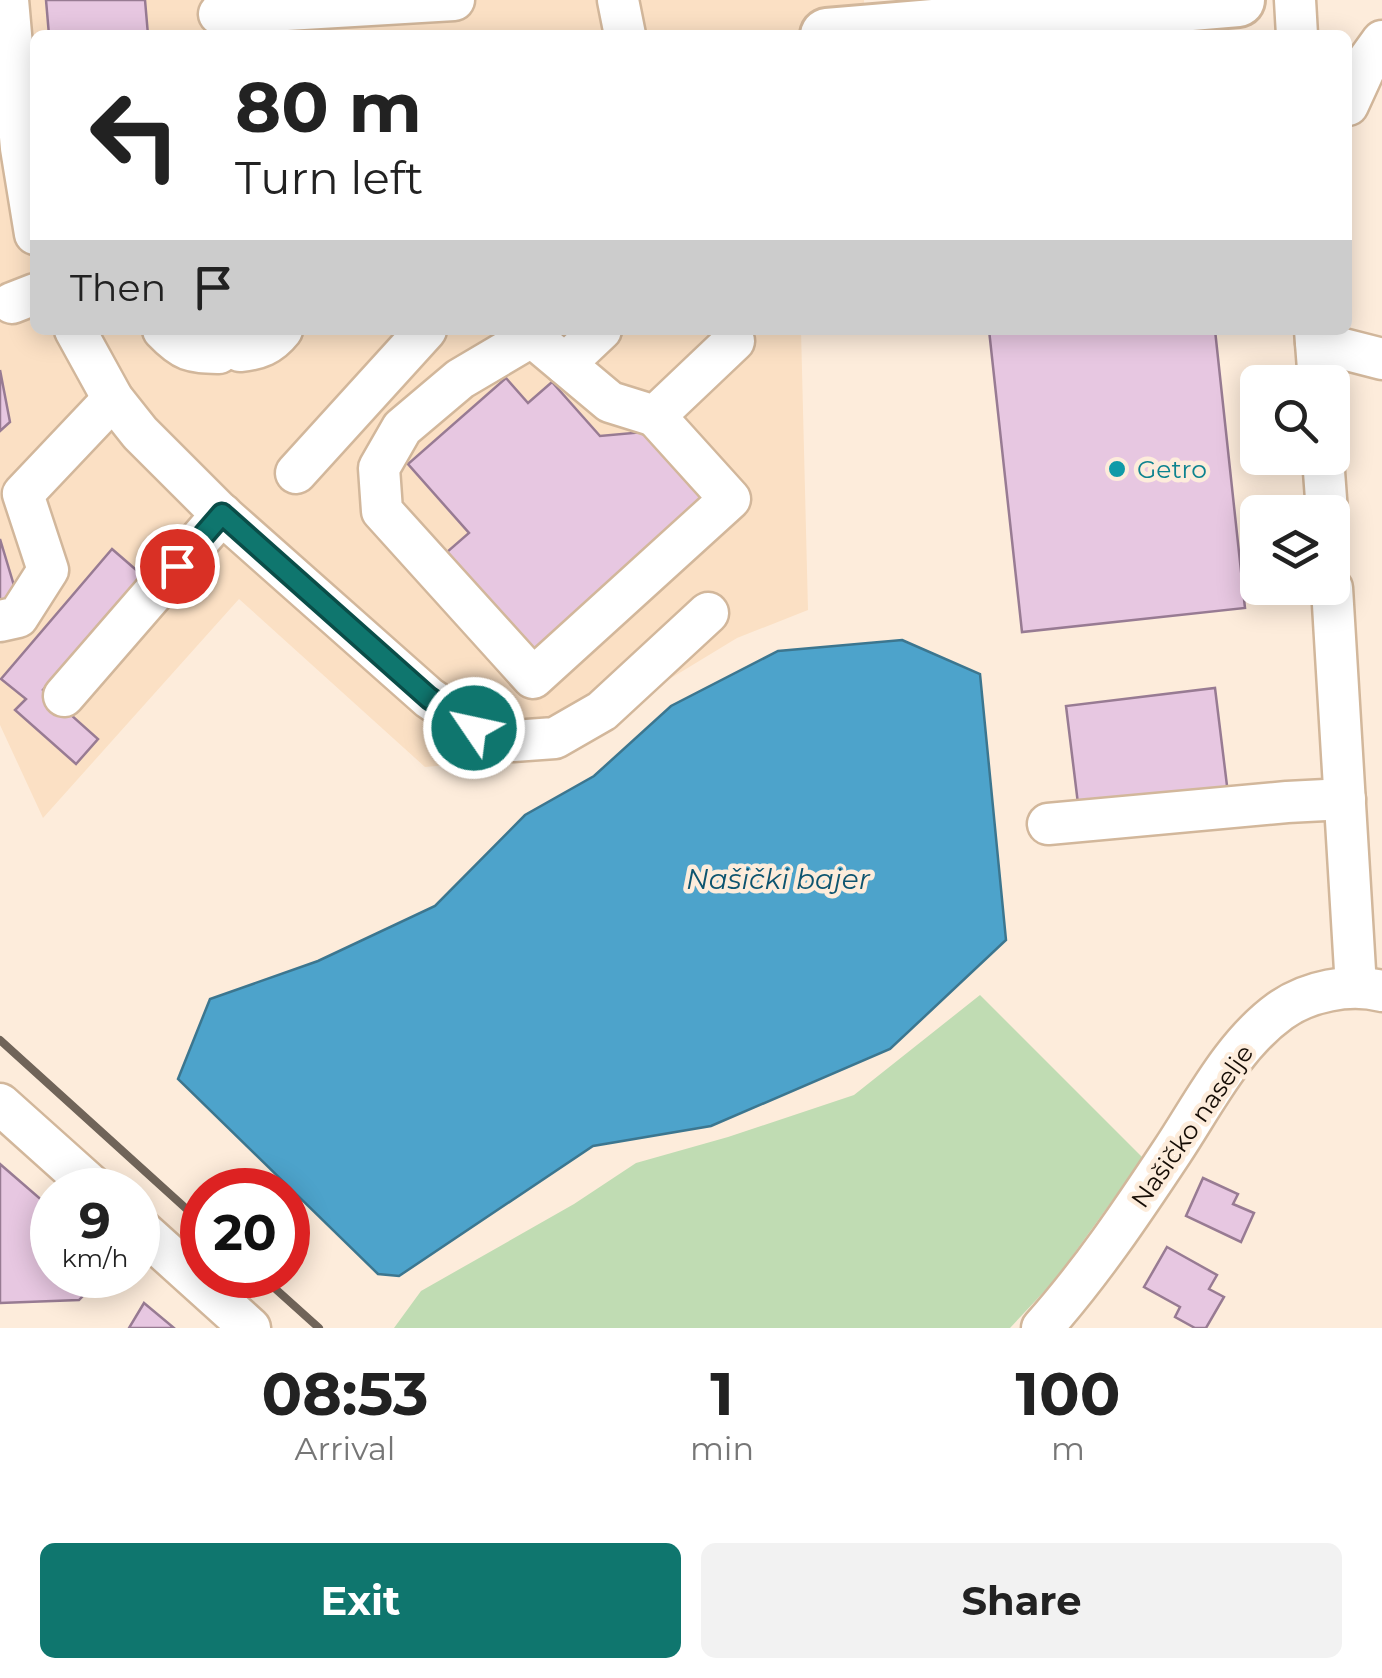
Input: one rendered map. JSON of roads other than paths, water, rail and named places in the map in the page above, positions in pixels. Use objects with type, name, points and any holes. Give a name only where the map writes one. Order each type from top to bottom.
[{"type":"main road","points":[[848,30],[914,14],[1238,0]]},
{"type":"street","points":[[8,0],[30,205]]},
{"type":"street","points":[[219,16],[454,0]]},
{"type":"street","points":[[618,0],[624,30]]},
{"type":"street","points":[[1295,0],[1297,30]]},
{"type":"street","points":[[1352,95],[1368,59],[1382,40]]},
{"type":"street","points":[[78,335],[113,398],[140,433],[222,514],[429,698],[474,728],[513,741],[555,738],[602,710],[708,613]]},
{"type":"street","points":[[169,335],[192,352],[260,349],[278,335]]},
{"type":"street","points":[[296,472],[421,335]]},
{"type":"street","points":[[526,335],[460,379],[402,428],[380,468],[382,511],[534,678],[730,499],[654,416],[610,402],[529,335]]},
{"type":"street","points":[[565,364],[596,335]]},
{"type":"street","points":[[1317,365],[1316,336],[1382,359]]},
{"type":"street","points":[[654,416],[734,342]]},
{"type":"street","points":[[0,621],[18,617],[48,570],[23,494],[113,398]]},
{"type":"street","points":[[64,696],[222,514]]},
{"type":"street","points":[[1333,605],[1345,799],[1369,989]]},
{"type":"street","points":[[1048,824],[1345,799]]},
{"type":"street","name":"Našičko naselje","points":[[1042,1328],[1122,1227],[1229,1066],[1265,1023],[1303,999],[1337,989],[1369,989]]},
{"type":"street","points":[[0,1104],[71,1168]]},
{"type":"street","points":[[160,1247],[250,1328]]},
{"type":"water","name":"Našički bajer","points":[[902,640],[980,674],[1006,940],[890,1049],[711,1126],[593,1146],[399,1276],[378,1274],[310,1208],[310,1168],[269,1168],[178,1079],[210,999],[318,961],[435,906],[525,815],[594,776],[671,706],[778,651]]},
{"type":"railway","points":[[0,1040],[180,1203]]},
{"type":"railway","points":[[286,1298],[319,1328]]},
{"type":"place","name":"Getro","points":[[1117,469]]}]
